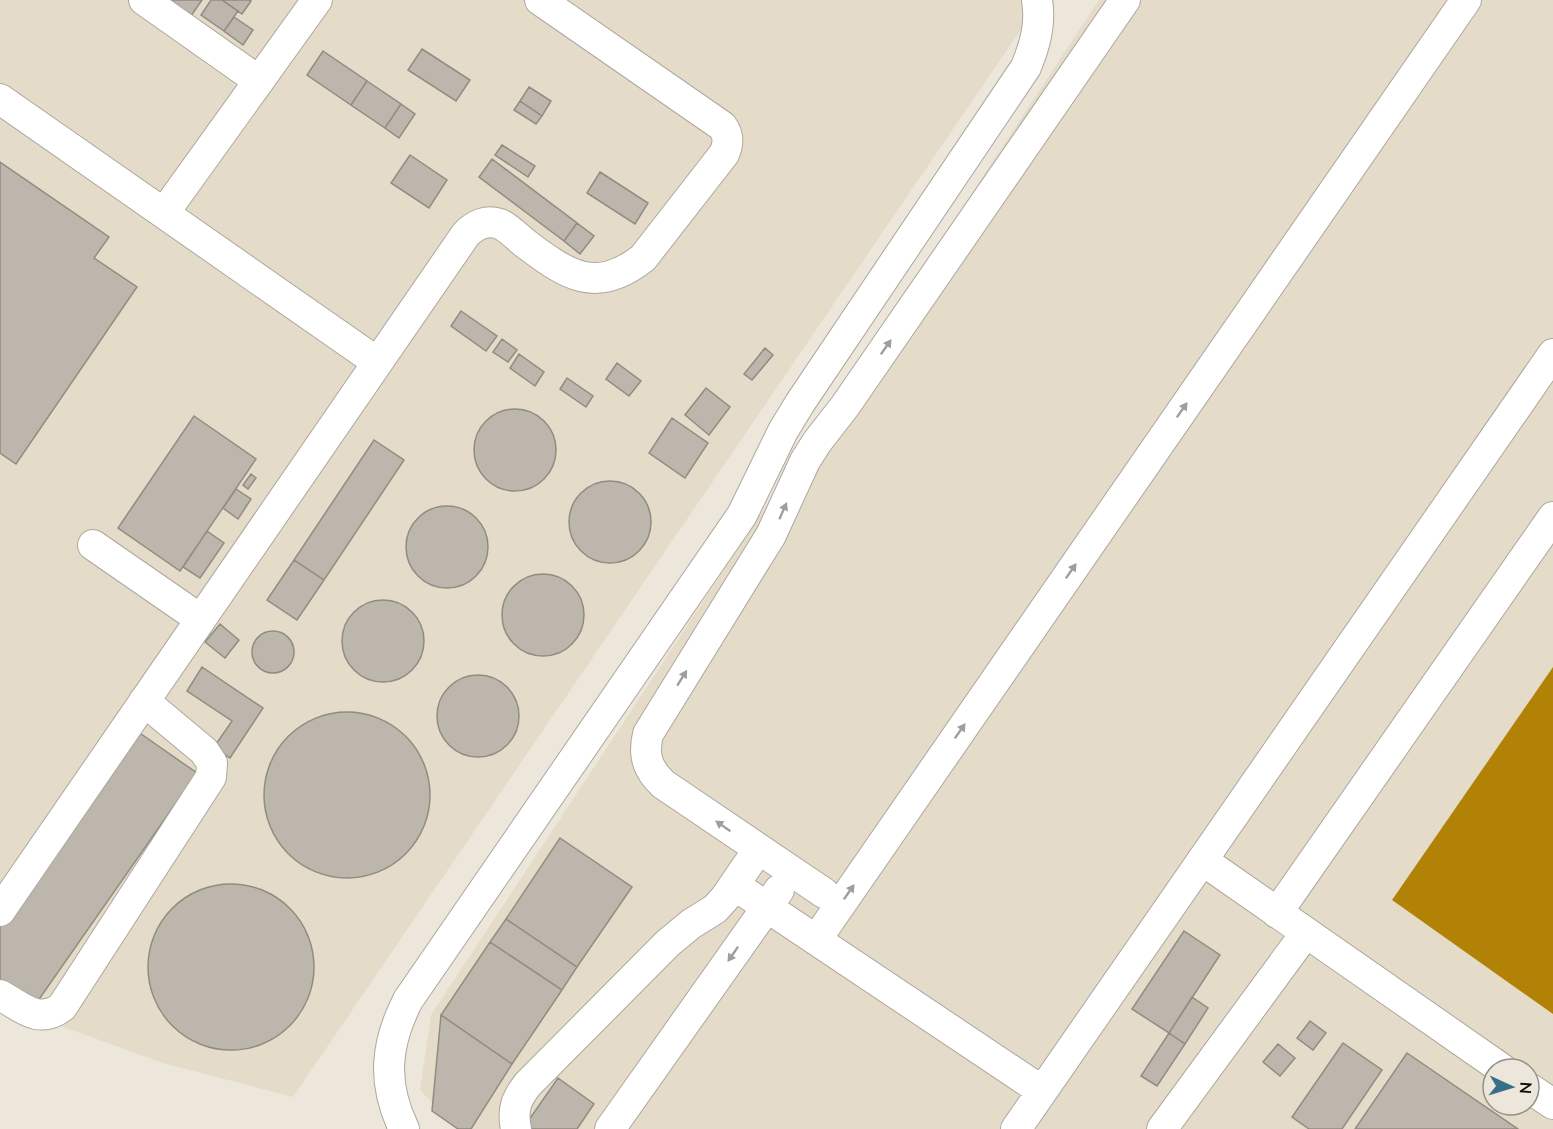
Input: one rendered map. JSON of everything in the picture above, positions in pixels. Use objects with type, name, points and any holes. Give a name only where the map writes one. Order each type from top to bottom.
[{"type":"lane","points":[[144,0],[259,81]]},
{"type":"lane","points":[[164,213],[317,0]]},
{"type":"lane","points":[[0,911],[466,234],[473,227],[490,222],[499,224],[558,268],[572,274],[586,278],[602,278],[617,274],[631,268],[643,258],[727,148],[728,136],[723,126],[540,0]]},
{"type":"lane","points":[[404,1129],[396,1111],[388,1074],[393,1035],[408,1000],[731,531],[757,488],[783,431],[811,384],[1026,67],[1034,46],[1038,25],[1037,0]]},
{"type":"lane","points":[[824,893],[758,850],[653,775],[647,762],[645,748],[648,734],[771,535],[816,442],[845,406],[1125,0]]},
{"type":"lane","points":[[808,934],[824,893],[1442,0]]},
{"type":"lane","points":[[808,934],[1466,0]]},
{"type":"lane","points":[[0,99],[377,362]]},
{"type":"lane","points":[[1016,1129],[1553,354]]},
{"type":"lane","points":[[1277,913],[1553,517]]},
{"type":"lane","points":[[93,545],[200,619]]},
{"type":"lane","points":[[0,995],[32,1014],[40,1016],[48,1015],[62,1007],[211,777],[212,763],[204,751],[144,701]]},
{"type":"lane","points":[[516,1129],[513,1115],[517,1098],[528,1084],[668,943],[691,924],[715,909],[758,850]]},
{"type":"lane","points":[[1202,860],[1484,1057]]},
{"type":"lane","points":[[610,1129],[791,872]]},
{"type":"lane","points":[[734,885],[1042,1091]]},
{"type":"lane","points":[[1162,1129],[1305,934]]},
{"type":"shaded area","points":[[0,0],[1020,0],[1026,22],[293,1097],[163,1063],[0,1004]]},
{"type":"shaded area","points":[[1099,0],[1553,0],[1553,667],[1392,900],[1553,1014],[1553,1129],[458,1129],[420,1090],[431,1015]]},
{"type":"shaded area","points":[[1553,667],[1553,1014],[1392,900]]},
{"type":"building","points":[[167,0],[202,0],[191,16]]},
{"type":"building","points":[[211,0],[222,0],[238,11],[224,31],[201,15]]},
{"type":"building","points":[[222,0],[249,0],[251,1],[242,14]]},
{"type":"building","points":[[234,17],[253,30],[243,45],[224,31]]},
{"type":"building","points":[[422,49],[470,80],[456,101],[408,70]]},
{"type":"building","points":[[323,51],[367,81],[351,105],[307,75]]},
{"type":"building","points":[[367,81],[401,104],[385,128],[351,105]]},
{"type":"building","points":[[529,87],[551,101],[542,116],[520,101]]},
{"type":"building","points":[[520,101],[542,116],[536,124],[514,110]]},
{"type":"building","points":[[401,104],[415,114],[399,138],[385,128]]},
{"type":"building","points":[[502,145],[535,166],[528,177],[495,155]]},
{"type":"building","points":[[410,155],[447,180],[429,208],[391,183]]},
{"type":"building","points":[[492,159],[577,223],[564,241],[479,177]]},
{"type":"building","points":[[0,162],[109,237],[94,258],[137,287],[16,464],[0,453]]},
{"type":"building","points":[[600,172],[648,203],[635,224],[587,193]]},
{"type":"building","points":[[577,223],[594,236],[580,254],[564,241]]},
{"type":"building","points":[[461,311],[497,336],[486,351],[451,326]]},
{"type":"building","points":[[502,339],[517,350],[508,362],[493,352]]},
{"type":"building","points":[[765,348],[773,355],[752,380],[744,374]]},
{"type":"building","points":[[519,354],[544,372],[535,386],[510,368]]},
{"type":"building","points":[[617,363],[641,381],[629,396],[606,379]]},
{"type":"building","points":[[567,378],[593,396],[586,407],[560,389]]},
{"type":"building","points":[[706,388],[730,407],[709,435],[685,415]]},
{"type":"building","points":[[515,409],[531,412],[544,421],[553,434],[556,450],[553,466],[544,479],[531,488],[515,491],[499,488],[486,479],[477,466],[474,450],[477,434],[486,421],[499,412]]},
{"type":"building","points":[[194,416],[256,459],[180,571],[118,528]]},
{"type":"building","points":[[672,418],[708,443],[685,478],[649,453]]},
{"type":"building","points":[[374,440],[404,460],[324,580],[294,560]]},
{"type":"building","points":[[251,474],[256,478],[248,489],[243,485]]},
{"type":"building","points":[[610,481],[626,484],[639,493],[648,506],[651,522],[648,538],[639,551],[626,560],[610,563],[594,560],[581,551],[572,538],[569,522],[572,506],[581,493],[594,484]]},
{"type":"building","points":[[236,489],[251,499],[238,519],[223,508]]},
{"type":"building","points":[[447,506],[463,509],[476,518],[485,531],[488,547],[485,563],[476,576],[463,585],[447,588],[431,585],[418,576],[409,563],[406,547],[409,531],[418,518],[431,509]]},
{"type":"building","points":[[207,531],[224,543],[200,578],[183,567]]},
{"type":"building","points":[[294,560],[324,580],[297,620],[267,600]]},
{"type":"building","points":[[543,574],[559,577],[572,586],[581,599],[584,615],[581,631],[572,644],[559,653],[543,656],[527,653],[514,644],[505,631],[502,615],[505,599],[514,586],[527,577]]},
{"type":"building","points":[[383,600],[399,603],[412,612],[421,625],[424,641],[421,657],[412,670],[399,679],[383,682],[367,679],[354,670],[345,657],[342,641],[345,625],[354,612],[367,603]]},
{"type":"building","points":[[220,624],[239,640],[225,658],[205,642]]},
{"type":"building","points":[[273,631],[288,637],[294,652],[288,667],[273,673],[258,667],[252,652],[258,637]]},
{"type":"building","points":[[202,667],[263,708],[230,758],[214,747],[232,721],[187,691]]},
{"type":"building","points":[[478,675],[494,678],[507,687],[516,700],[519,716],[516,732],[507,745],[494,754],[478,757],[462,754],[449,745],[440,732],[437,716],[440,700],[449,687],[462,678]]},
{"type":"building","points":[[347,712],[379,718],[406,736],[424,763],[430,795],[424,827],[406,854],[379,872],[347,878],[315,872],[288,854],[270,827],[264,795],[270,763],[288,736],[315,718]]},
{"type":"building","points":[[134,729],[197,773],[33,1008],[0,985],[0,922]]},
{"type":"building","points":[[560,838],[632,887],[577,967],[506,919]]},
{"type":"building","points":[[231,884],[263,890],[290,908],[308,935],[314,967],[308,999],[290,1026],[263,1044],[231,1050],[199,1044],[172,1026],[154,999],[148,967],[154,935],[172,908],[199,890]]},
{"type":"building","points":[[506,919],[577,967],[562,990],[490,942]]},
{"type":"building","points":[[1184,931],[1220,955],[1169,1033],[1132,1009]]},
{"type":"building","points":[[490,942],[562,990],[512,1064],[441,1015]]},
{"type":"building","points":[[1192,997],[1208,1008],[1185,1044],[1169,1033]]},
{"type":"building","points":[[441,1015],[512,1064],[471,1129],[458,1129],[432,1111]]},
{"type":"building","points":[[1310,1021],[1326,1033],[1313,1050],[1297,1038]]},
{"type":"building","points":[[1169,1033],[1185,1044],[1157,1086],[1141,1076]]},
{"type":"building","points":[[1343,1043],[1382,1070],[1342,1129],[1309,1129],[1292,1117]]},
{"type":"building","points":[[1278,1044],[1295,1058],[1280,1076],[1263,1062]]},
{"type":"building","points":[[1407,1053],[1481,1104],[1481,1117],[1500,1117],[1518,1129],[1355,1129]]},
{"type":"building","points":[[558,1078],[594,1104],[577,1129],[526,1129],[524,1127]]}]
